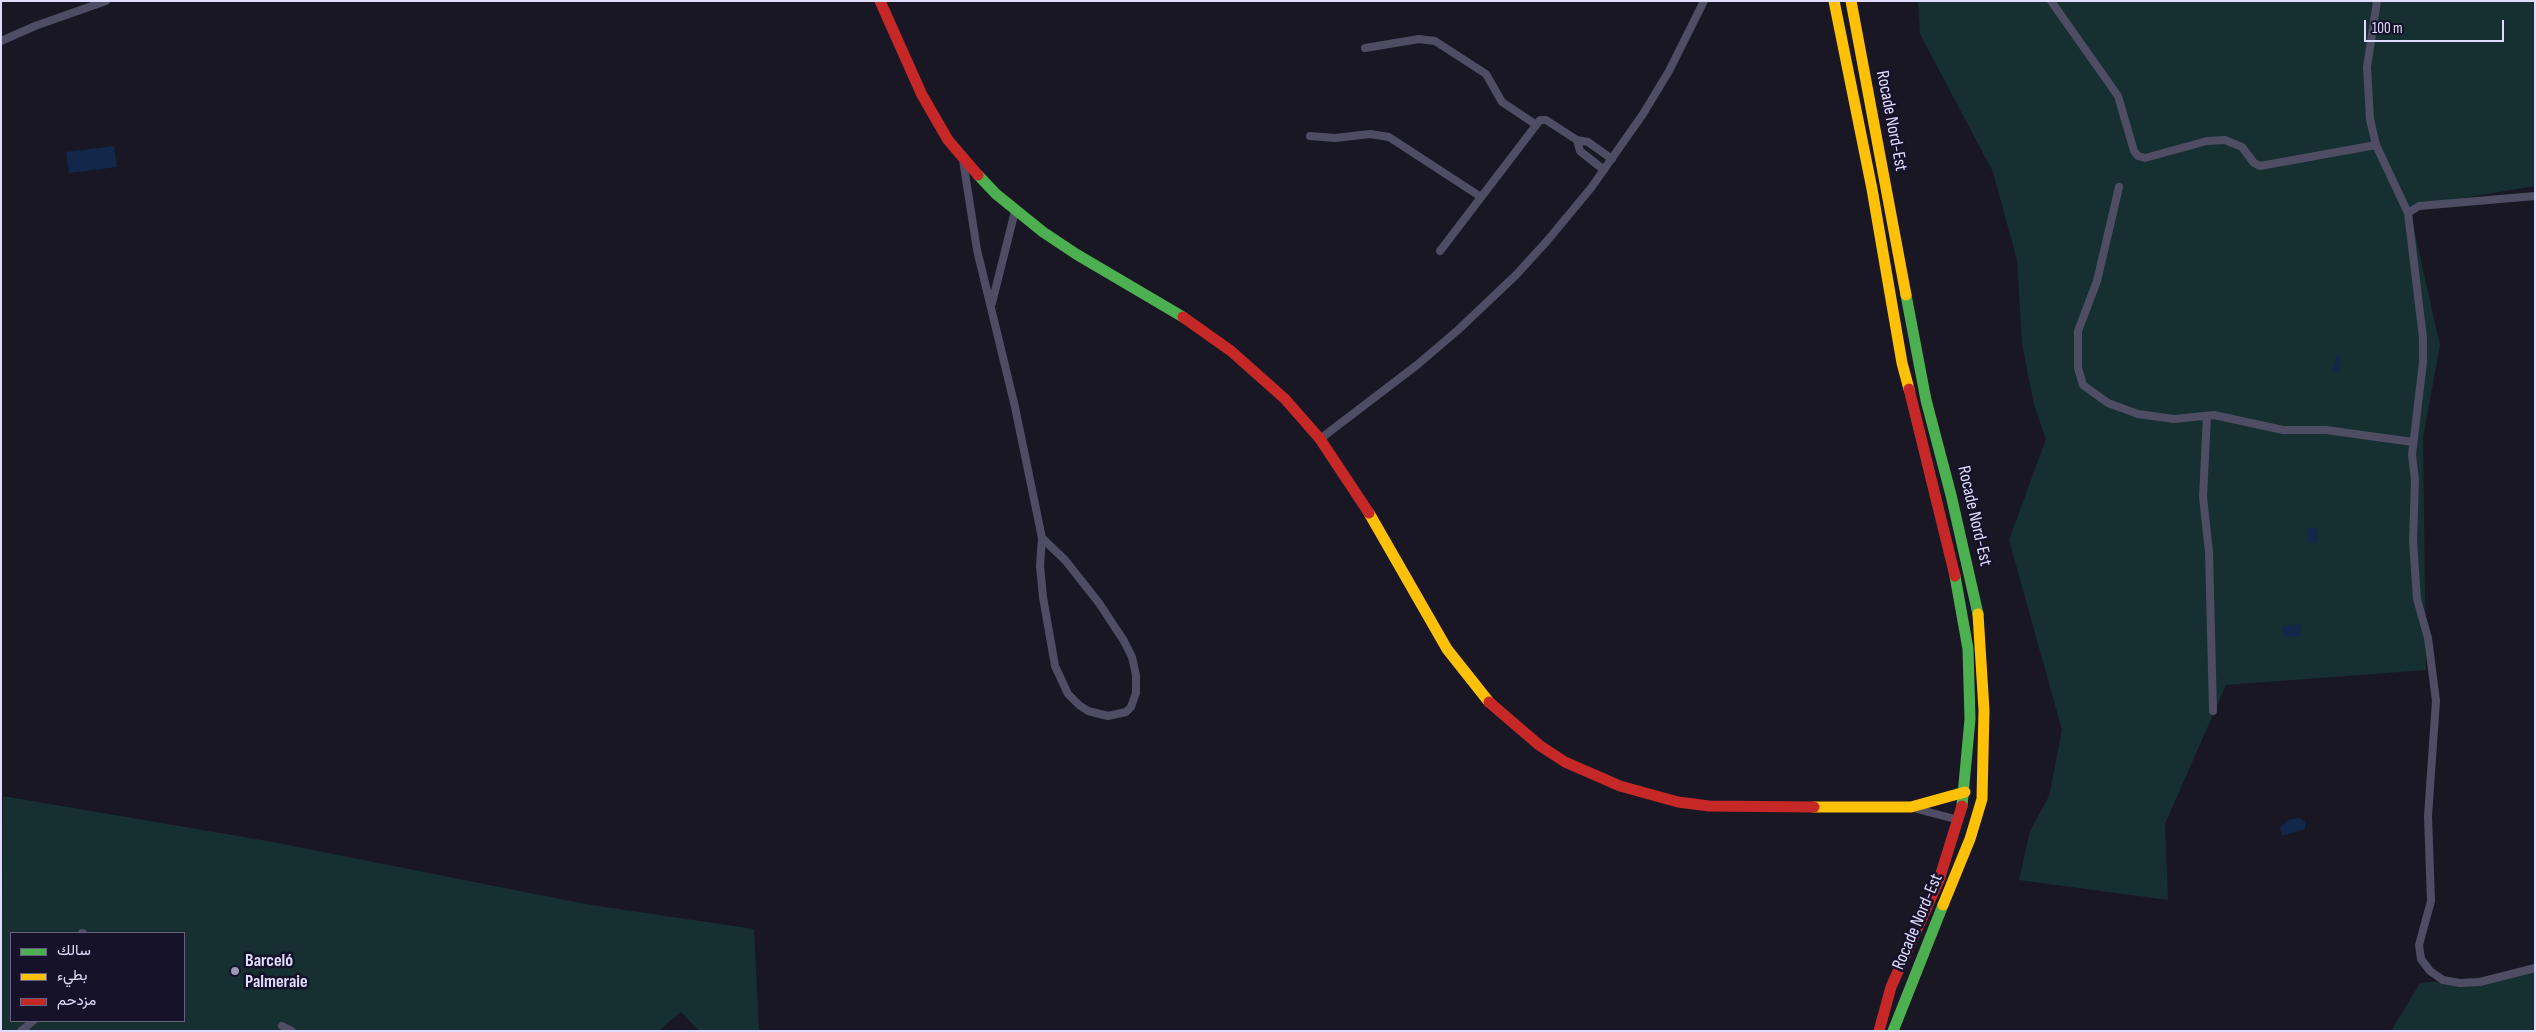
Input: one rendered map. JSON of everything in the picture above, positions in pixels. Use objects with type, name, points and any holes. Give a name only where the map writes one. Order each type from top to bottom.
[{"type":"main road","points":[[880,1],[922,95],[948,140],[963,159],[1014,210],[1076,254],[1170,307],[1231,351],[1284,399],[1320,439],[1358,492],[1446,650],[1493,707],[1538,745],[1565,762],[1620,786],[1678,802],[1743,807],[1911,807],[1965,792]]},
{"type":"main road","name":"Rocade Nord-Est","points":[[1834,1],[1872,189],[1902,364],[1950,550],[1968,649],[1970,719],[1965,792],[1959,820],[1939,880],[1892,987],[1879,1031]]},
{"type":"main road","name":"Rocade Nord-Est","points":[[1851,1],[1926,400],[1952,495],[1980,623],[1984,710],[1982,800],[1972,831],[1893,1031]]},
{"type":"street","points":[[1,42],[42,24],[106,1]]},
{"type":"street","points":[[1320,439],[1417,365],[1485,304],[1547,241],[1612,159],[1669,71],[1704,1]]},
{"type":"street","points":[[2051,1],[2118,96],[2134,151],[2138,156],[2145,158],[2207,141],[2225,140],[2242,147],[2254,164],[2260,166],[2376,145]]},
{"type":"street","points":[[2377,1],[2366,88],[2370,120],[2376,145],[2408,213],[2423,338],[2423,362],[2412,442],[2415,480],[2413,541],[2418,599],[2428,638],[2436,701],[2428,816],[2431,900],[2420,945],[2421,959],[2430,971],[2443,980],[2460,983],[2480,982],[2535,968]]},
{"type":"street","points":[[1365,48],[1419,39],[1435,41],[1486,74],[1502,102],[1535,124]]},
{"type":"street","points":[[1440,251],[1535,124],[1540,120],[1546,120],[1577,140],[1588,142],[1612,159]]},
{"type":"street","points":[[1310,136],[1335,138],[1370,134],[1389,137],[1481,197]]},
{"type":"street","points":[[1577,140],[1582,153],[1604,170]]},
{"type":"street","points":[[963,159],[977,250],[1015,407],[1042,538],[1040,566],[1052,655],[1061,682],[1068,694],[1088,711],[1108,716],[1126,712],[1131,707],[1136,693],[1136,675],[1132,657],[1124,641],[1099,603],[1065,560],[1042,538]]},
{"type":"street","points":[[2119,187],[2097,281],[2078,331],[2080,380],[2083,385],[2119,408],[2174,419],[2207,416],[2226,417],[2283,430],[2326,430],[2412,442]]},
{"type":"street","points":[[2408,213],[2419,206],[2535,196]]},
{"type":"street","points":[[992,307],[1014,210]]},
{"type":"street","points":[[2207,416],[2203,497],[2209,552],[2212,711]]},
{"type":"street","points":[[1911,807],[1959,820]]},
{"type":"street","points":[[21,1031],[32,1022]]},
{"type":"street","points":[[282,1026],[292,1031]]},
{"type":"green space","points":[[1918,1],[2535,1],[2535,186],[2409,207],[2440,345],[2423,438],[2426,670],[2226,685],[2165,824],[2168,900],[2019,880],[2030,831],[2049,796],[2062,730],[2009,540],[2046,439],[2034,405],[2022,344],[2017,260],[1993,172],[1920,34]]},
{"type":"green space","points":[[3,796],[273,842],[585,904],[754,929],[759,1031],[699,1031],[681,1012],[658,1031],[1,1031]]},
{"type":"green space","points":[[2535,972],[2535,1031],[2391,1031],[2420,983]]},
{"type":"water","points":[[114,146],[117,167],[69,173],[66,152]]},
{"type":"water","points":[[2336,355],[2341,357],[2339,373],[2333,371]]},
{"type":"water","points":[[2308,528],[2318,528],[2317,543],[2308,543]]},
{"type":"water","points":[[2300,624],[2301,636],[2284,637],[2283,626]]},
{"type":"water","points":[[2299,818],[2305,822],[2305,829],[2282,836],[2280,827],[2289,820]]},
{"type":"traffic: fast","points":[[978,175],[996,194],[1043,232],[1076,254],[1183,317]]},
{"type":"traffic: fast","points":[[1906,295],[1926,400],[1951,495],[1978,614]]},
{"type":"traffic: fast","points":[[1955,576],[1968,649],[1970,719],[1962,806]]},
{"type":"traffic: fast","points":[[1893,1031],[1943,905]]},
{"type":"traffic: slow","points":[[1834,1],[1872,189],[1902,363],[1909,389]]},
{"type":"traffic: slow","points":[[1851,1],[1906,295]]},
{"type":"traffic: slow","points":[[1369,513],[1447,649],[1489,702]]},
{"type":"traffic: slow","points":[[1943,905],[1970,839],[1982,799],[1984,710],[1978,614]]},
{"type":"traffic: slow","points":[[1814,807],[1911,807],[1965,792]]},
{"type":"traffic: jam","points":[[880,1],[922,95],[948,140],[978,175]]},
{"type":"traffic: jam","points":[[1183,317],[1231,351],[1285,399],[1320,439],[1369,513]]},
{"type":"traffic: jam","points":[[1909,389],[1955,576]]},
{"type":"traffic: jam","points":[[1489,702],[1539,745],[1565,762],[1620,786],[1678,802],[1709,806],[1814,807]]},
{"type":"traffic: jam","points":[[1879,1031],[1891,987],[1939,880],[1962,806]]},
{"type":"place","name":"Barceló Palmeraie","points":[[235,971]]}]
